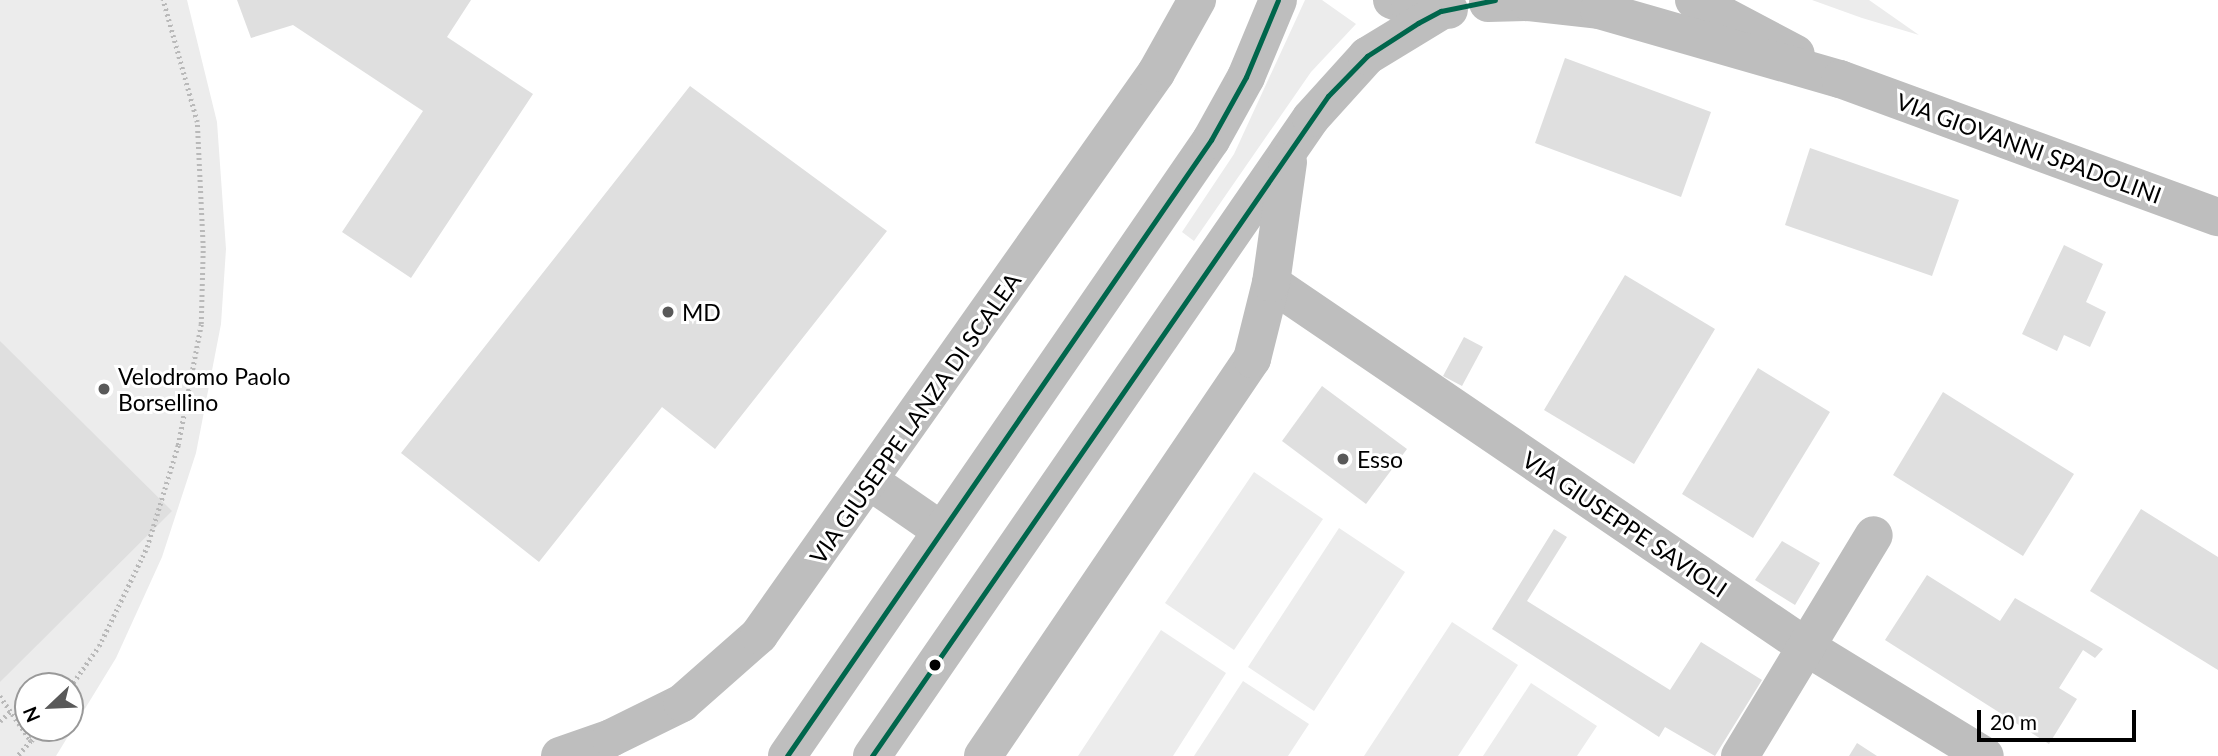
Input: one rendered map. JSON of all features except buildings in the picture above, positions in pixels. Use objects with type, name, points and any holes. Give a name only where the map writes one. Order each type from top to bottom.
[{"type":"street","name":"VIA GIUSEPPE LANZA DI SCALEA","points":[[560,756],[651,719],[713,680],[775,615],[1156,73],[1197,0]]},
{"type":"street","points":[[788,756],[1210,140],[1246,77],[1278,0]]},
{"type":"street","points":[[1392,0],[1441,11]]},
{"type":"street","name":"VIA GIOVANNI SPADOLINI","points":[[1694,0],[1840,79]]},
{"type":"street","name":"VIA GIOVANNI SPADOLINI","points":[[1441,11],[1492,1],[1529,2],[1598,10],[1840,79],[2218,217]]},
{"type":"street","points":[[872,756],[1297,139],[1355,67],[1391,39],[1441,11]]},
{"type":"street","points":[[983,756],[1252,359],[1271,283],[1284,173],[1297,139]]},
{"type":"street","name":"VIA GIUSEPPE SAVIOLI","points":[[1271,283],[1808,648],[1985,756]]},
{"type":"street","points":[[870,482],[942,531]]},
{"type":"street","points":[[1740,756],[1874,536]]},
{"type":"path","points":[[81,672],[99,646],[147,547],[178,444],[201,324],[203,248],[197,122],[163,0]]},
{"type":"path","points":[[0,696],[14,717]]},
{"type":"path","points":[[0,721],[10,711]]},
{"type":"path","points":[[19,756],[30,742]]},
{"type":"shaded area","name":"Velodromo Paolo Borsellino","points":[[0,0],[187,0],[217,122],[226,249],[221,324],[196,453],[162,557],[116,658],[84,710],[84,672],[14,672],[14,742],[65,742],[56,756],[0,756]]},
{"type":"shaded area","points":[[1305,0],[1322,0],[1356,24],[1311,72],[1194,241],[1182,232],[1234,154]]},
{"type":"shaded area","points":[[1812,0],[1869,0],[1919,35],[1862,18]]},
{"type":"shaded area","points":[[1254,472],[1323,519],[1234,650],[1165,603]]},
{"type":"shaded area","points":[[1339,528],[1405,572],[1314,711],[1248,667]]},
{"type":"shaded area","points":[[1452,622],[1518,665],[1458,756],[1364,756]]},
{"type":"shaded area","points":[[1161,630],[1226,673],[1173,756],[1078,756]]},
{"type":"shaded area","points":[[1243,681],[1309,724],[1288,756],[1194,756]]},
{"type":"shaded area","points":[[1531,683],[1597,726],[1577,756],[1483,756]]},
{"type":"transit line","points":[[787,756],[1211,140],[1246,77],[1278,0]]},
{"type":"transit line","points":[[872,756],[1328,96],[1367,56],[1418,23],[1441,11],[1495,0]]},
{"type":"place","name":"MD","points":[[668,312]]},
{"type":"place","name":"Velodromo Paolo Borsellino","points":[[104,389]]},
{"type":"place","name":"Esso","points":[[1343,459]]}]
